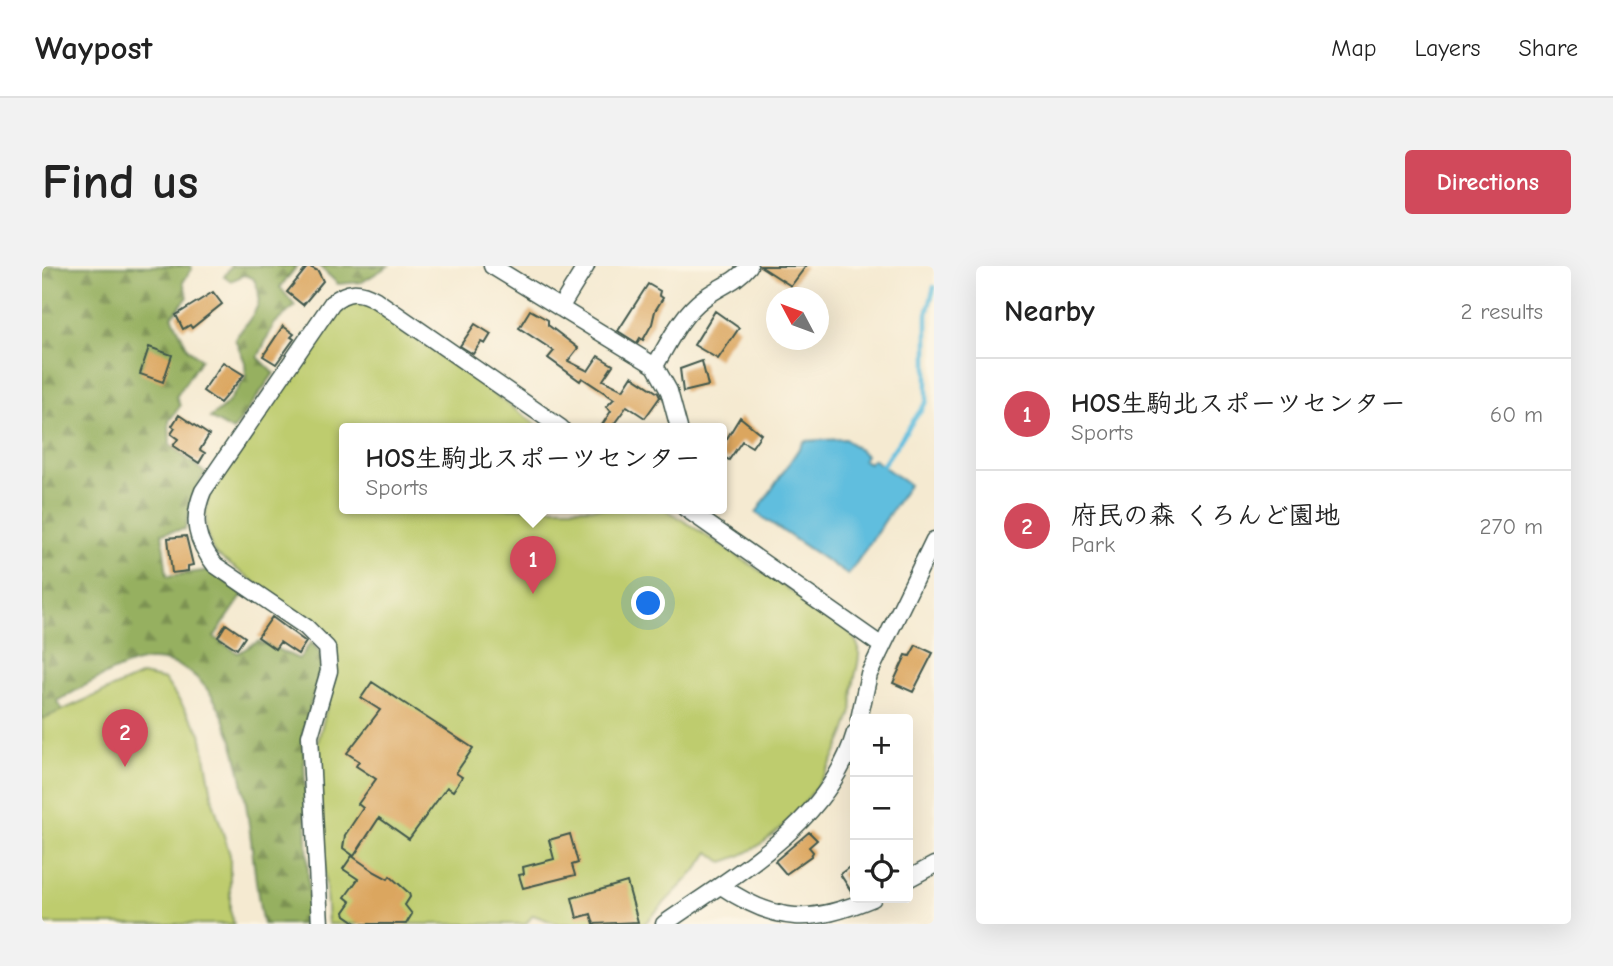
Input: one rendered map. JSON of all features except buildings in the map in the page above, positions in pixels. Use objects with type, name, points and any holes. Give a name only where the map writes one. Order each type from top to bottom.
[{"type":"street","points":[[492,266],[655,366],[668,391],[678,423]]},
{"type":"street","points":[[560,308],[586,266]]},
{"type":"street","points":[[655,366],[686,315],[705,297],[740,277],[749,266]]},
{"type":"street","points":[[320,924],[310,737],[329,671],[327,649],[306,627],[215,565],[205,553],[196,532],[197,505],[203,491],[332,303],[351,292],[366,294],[376,300],[554,423]]},
{"type":"street","points":[[696,514],[882,646]]},
{"type":"street","points":[[860,714],[869,674],[933,545]]},
{"type":"street","points":[[664,924],[721,886],[779,841],[830,786],[850,744]]},
{"type":"street","points":[[913,876],[934,865]]},
{"type":"street","points":[[721,886],[755,909],[788,922],[822,922],[862,903]]},
{"type":"green space","points":[[42,266],[191,266],[192,269],[183,282],[188,297],[172,316],[188,349],[201,359],[176,397],[180,406],[169,421],[170,445],[205,473],[196,489],[185,529],[162,533],[167,576],[210,570],[243,595],[214,637],[238,653],[259,641],[299,659],[311,642],[321,654],[321,667],[303,731],[310,924],[263,924],[247,810],[239,766],[227,725],[209,691],[184,668],[150,660],[115,670],[57,701],[67,716],[42,924]]},
{"type":"green space","points":[[231,266],[297,266],[280,287],[295,306],[274,324],[258,357],[274,373],[233,431],[210,418],[226,405],[246,377],[245,362],[235,339],[256,310],[259,295],[253,278],[244,275],[231,281],[224,277]]},
{"type":"green space","points":[[319,266],[388,266],[362,282],[338,284]]},
{"type":"green space","points":[[352,300],[366,302],[534,423],[339,423],[339,514],[673,514],[843,625],[851,634],[859,648],[859,655],[853,705],[843,738],[819,783],[786,824],[745,853],[722,862],[709,852],[698,868],[644,924],[558,924],[533,915],[526,924],[328,924],[317,745],[335,676],[330,637],[214,553],[207,531],[209,495],[337,308]]},
{"type":"green space","points":[[142,675],[165,680],[201,733],[213,801],[230,855],[230,910],[234,924],[42,924],[42,719]]},
{"type":"water","points":[[845,439],[866,455],[863,460],[869,463],[873,459],[909,485],[848,575],[756,513],[804,441]]},
{"type":"waterway","points":[[880,469],[927,401],[927,314],[934,287]]},
{"type":"place","name":"HOS生駒北スポーツセンター","points":[[533,594]]},
{"type":"place","name":"府民の森 くろんど園地","points":[[125,767]]}]
